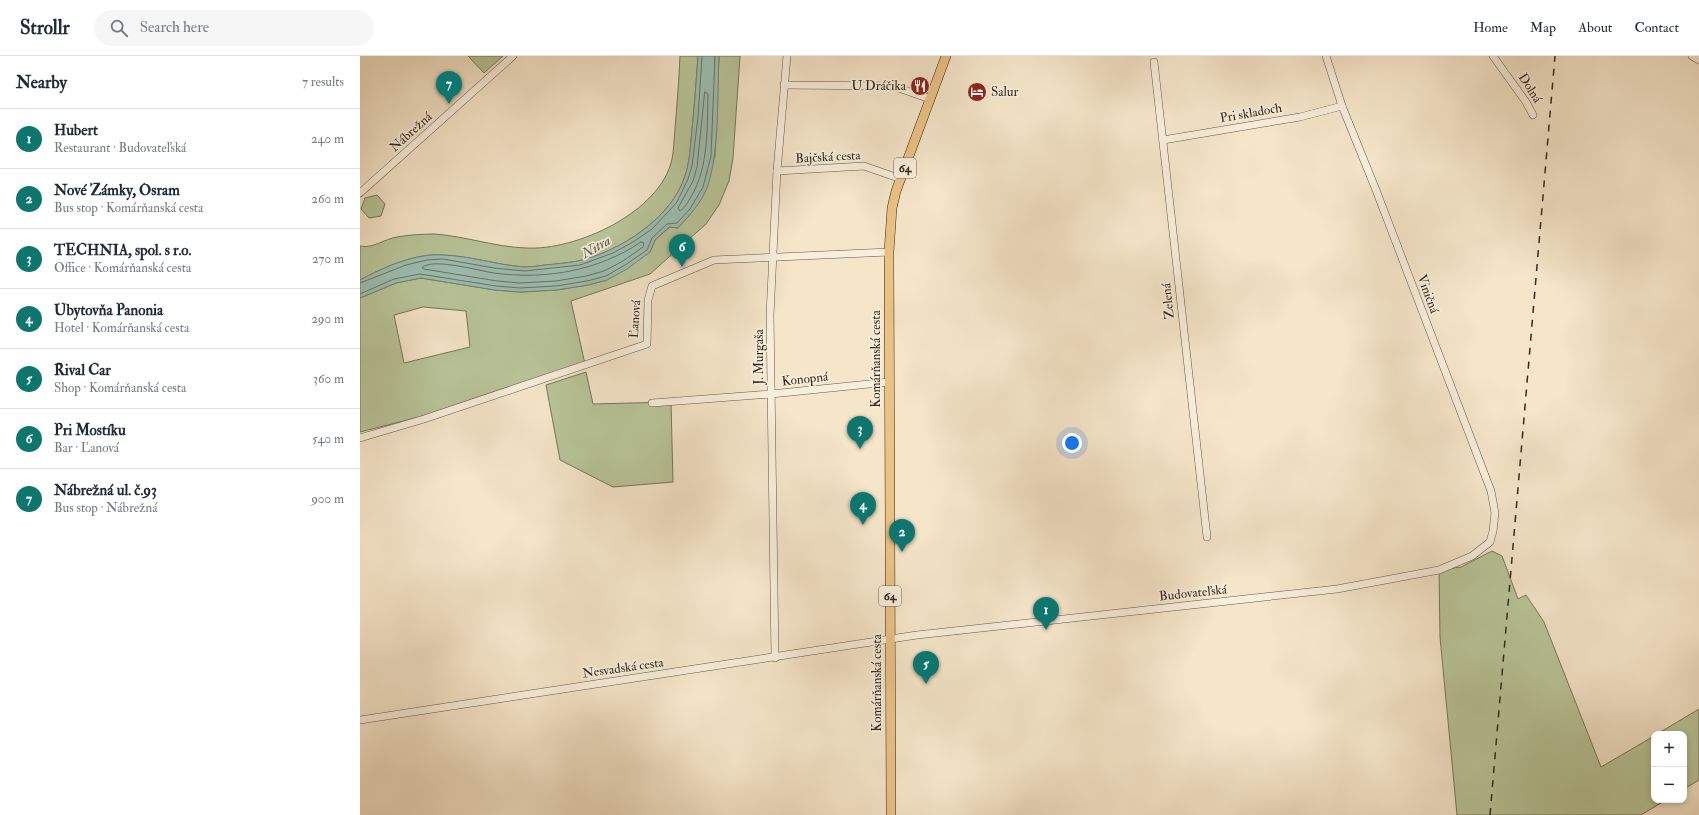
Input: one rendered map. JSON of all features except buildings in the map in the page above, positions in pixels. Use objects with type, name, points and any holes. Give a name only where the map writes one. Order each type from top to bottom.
[{"type":"main road","name":"Komárňanská cesta","points":[[891,815],[889,639],[891,552],[888,382],[889,252],[892,208],[901,179],[946,56]]},
{"type":"street","name":"Nábrežná","points":[[360,193],[513,56]]},
{"type":"street","name":"J. Murgaša","points":[[775,658],[770,316],[777,171],[787,56]]},
{"type":"street","name":"Viničná","points":[[1326,56],[1342,106],[1376,190],[1491,492],[1495,513],[1493,535],[1490,542]]},
{"type":"street","name":"Dolná","points":[[1493,56],[1526,102],[1533,115]]},
{"type":"street","points":[[1692,56],[1699,60]]},
{"type":"street","name":"Zelená","points":[[1154,62],[1207,537]]},
{"type":"street","points":[[784,85],[893,86],[930,99]]},
{"type":"street","name":"Pri skladoch","points":[[1163,140],[1300,116],[1342,106]]},
{"type":"street","name":"Bajčská cesta","points":[[777,171],[864,166],[901,179]]},
{"type":"street","name":"Ľanová","points":[[360,438],[424,419],[647,344],[648,300],[652,286],[714,260],[772,259],[889,252]]},
{"type":"street","name":"Konopná","points":[[652,403],[771,394],[888,382]]},
{"type":"street","name":"Budovateľská","points":[[889,639],[1110,613],[1337,589],[1439,570],[1472,556],[1490,542]]},
{"type":"street","name":"Nesvadská cesta","points":[[360,720],[775,658],[889,639]]},
{"type":"green space","points":[[468,56],[503,56],[484,73]]},
{"type":"green space","points":[[680,56],[698,56],[690,154],[685,176],[669,206],[642,231],[610,250],[578,261],[524,267],[463,257],[433,255],[422,256],[400,262],[379,270],[360,280],[360,246],[365,247],[374,245],[401,236],[434,234],[514,247],[546,247],[568,243],[591,235],[614,224],[634,211],[652,196],[665,178],[672,159]]},
{"type":"green space","points":[[719,56],[740,56],[733,158],[729,181],[719,205],[706,224],[650,274],[571,301],[585,364],[427,415],[360,432],[360,298],[396,283],[421,278],[495,290],[520,292],[557,290],[607,280],[650,252],[655,240],[670,227],[678,228],[693,211],[715,156]],"holes":[[[423,307],[466,311],[470,347],[404,363],[394,315]]]},
{"type":"green space","points":[[377,195],[385,204],[381,216],[369,218],[361,209],[365,198]]},
{"type":"green space","points":[[586,372],[593,404],[671,402],[673,482],[613,487],[560,460],[546,385]]},
{"type":"green space","points":[[1492,551],[1502,556],[1518,599],[1526,595],[1544,622],[1601,767],[1651,738],[1651,803],[1661,803],[1641,815],[1457,815],[1440,637],[1439,570],[1461,567]]},
{"type":"green space","points":[[1699,709],[1699,780],[1687,787],[1687,731],[1662,731]]},
{"type":"water","points":[[698,56],[719,56],[716,141],[707,188],[698,204],[678,228],[669,227],[655,240],[650,252],[627,269],[607,280],[557,290],[520,292],[495,290],[421,278],[396,283],[360,298],[360,280],[379,270],[422,256],[453,256],[524,267],[566,263],[578,261],[610,250],[642,231],[669,206],[685,176],[690,154]]},
{"type":"railway","points":[[1490,815],[1555,56]]},
{"type":"place","name":"U Dráčika","points":[[920,86]]},
{"type":"place","name":"Salur","points":[[977,92]]},
{"type":"place","name":"Nábrežná ul. č.93","points":[[449,104]]},
{"type":"place","name":"Pri Mostíku","points":[[682,267]]},
{"type":"place","name":"TECHNIA, spol. s r.o.","points":[[860,449]]},
{"type":"place","name":"Ubytovňa Panonia","points":[[863,525]]},
{"type":"place","name":"Nové Zámky, Osram","points":[[902,552]]},
{"type":"place","name":"Hubert","points":[[1046,630]]},
{"type":"place","name":"Rival Car","points":[[926,684]]},
{"type":"water label","name":"Nitra","points":[[596,247]]}]
